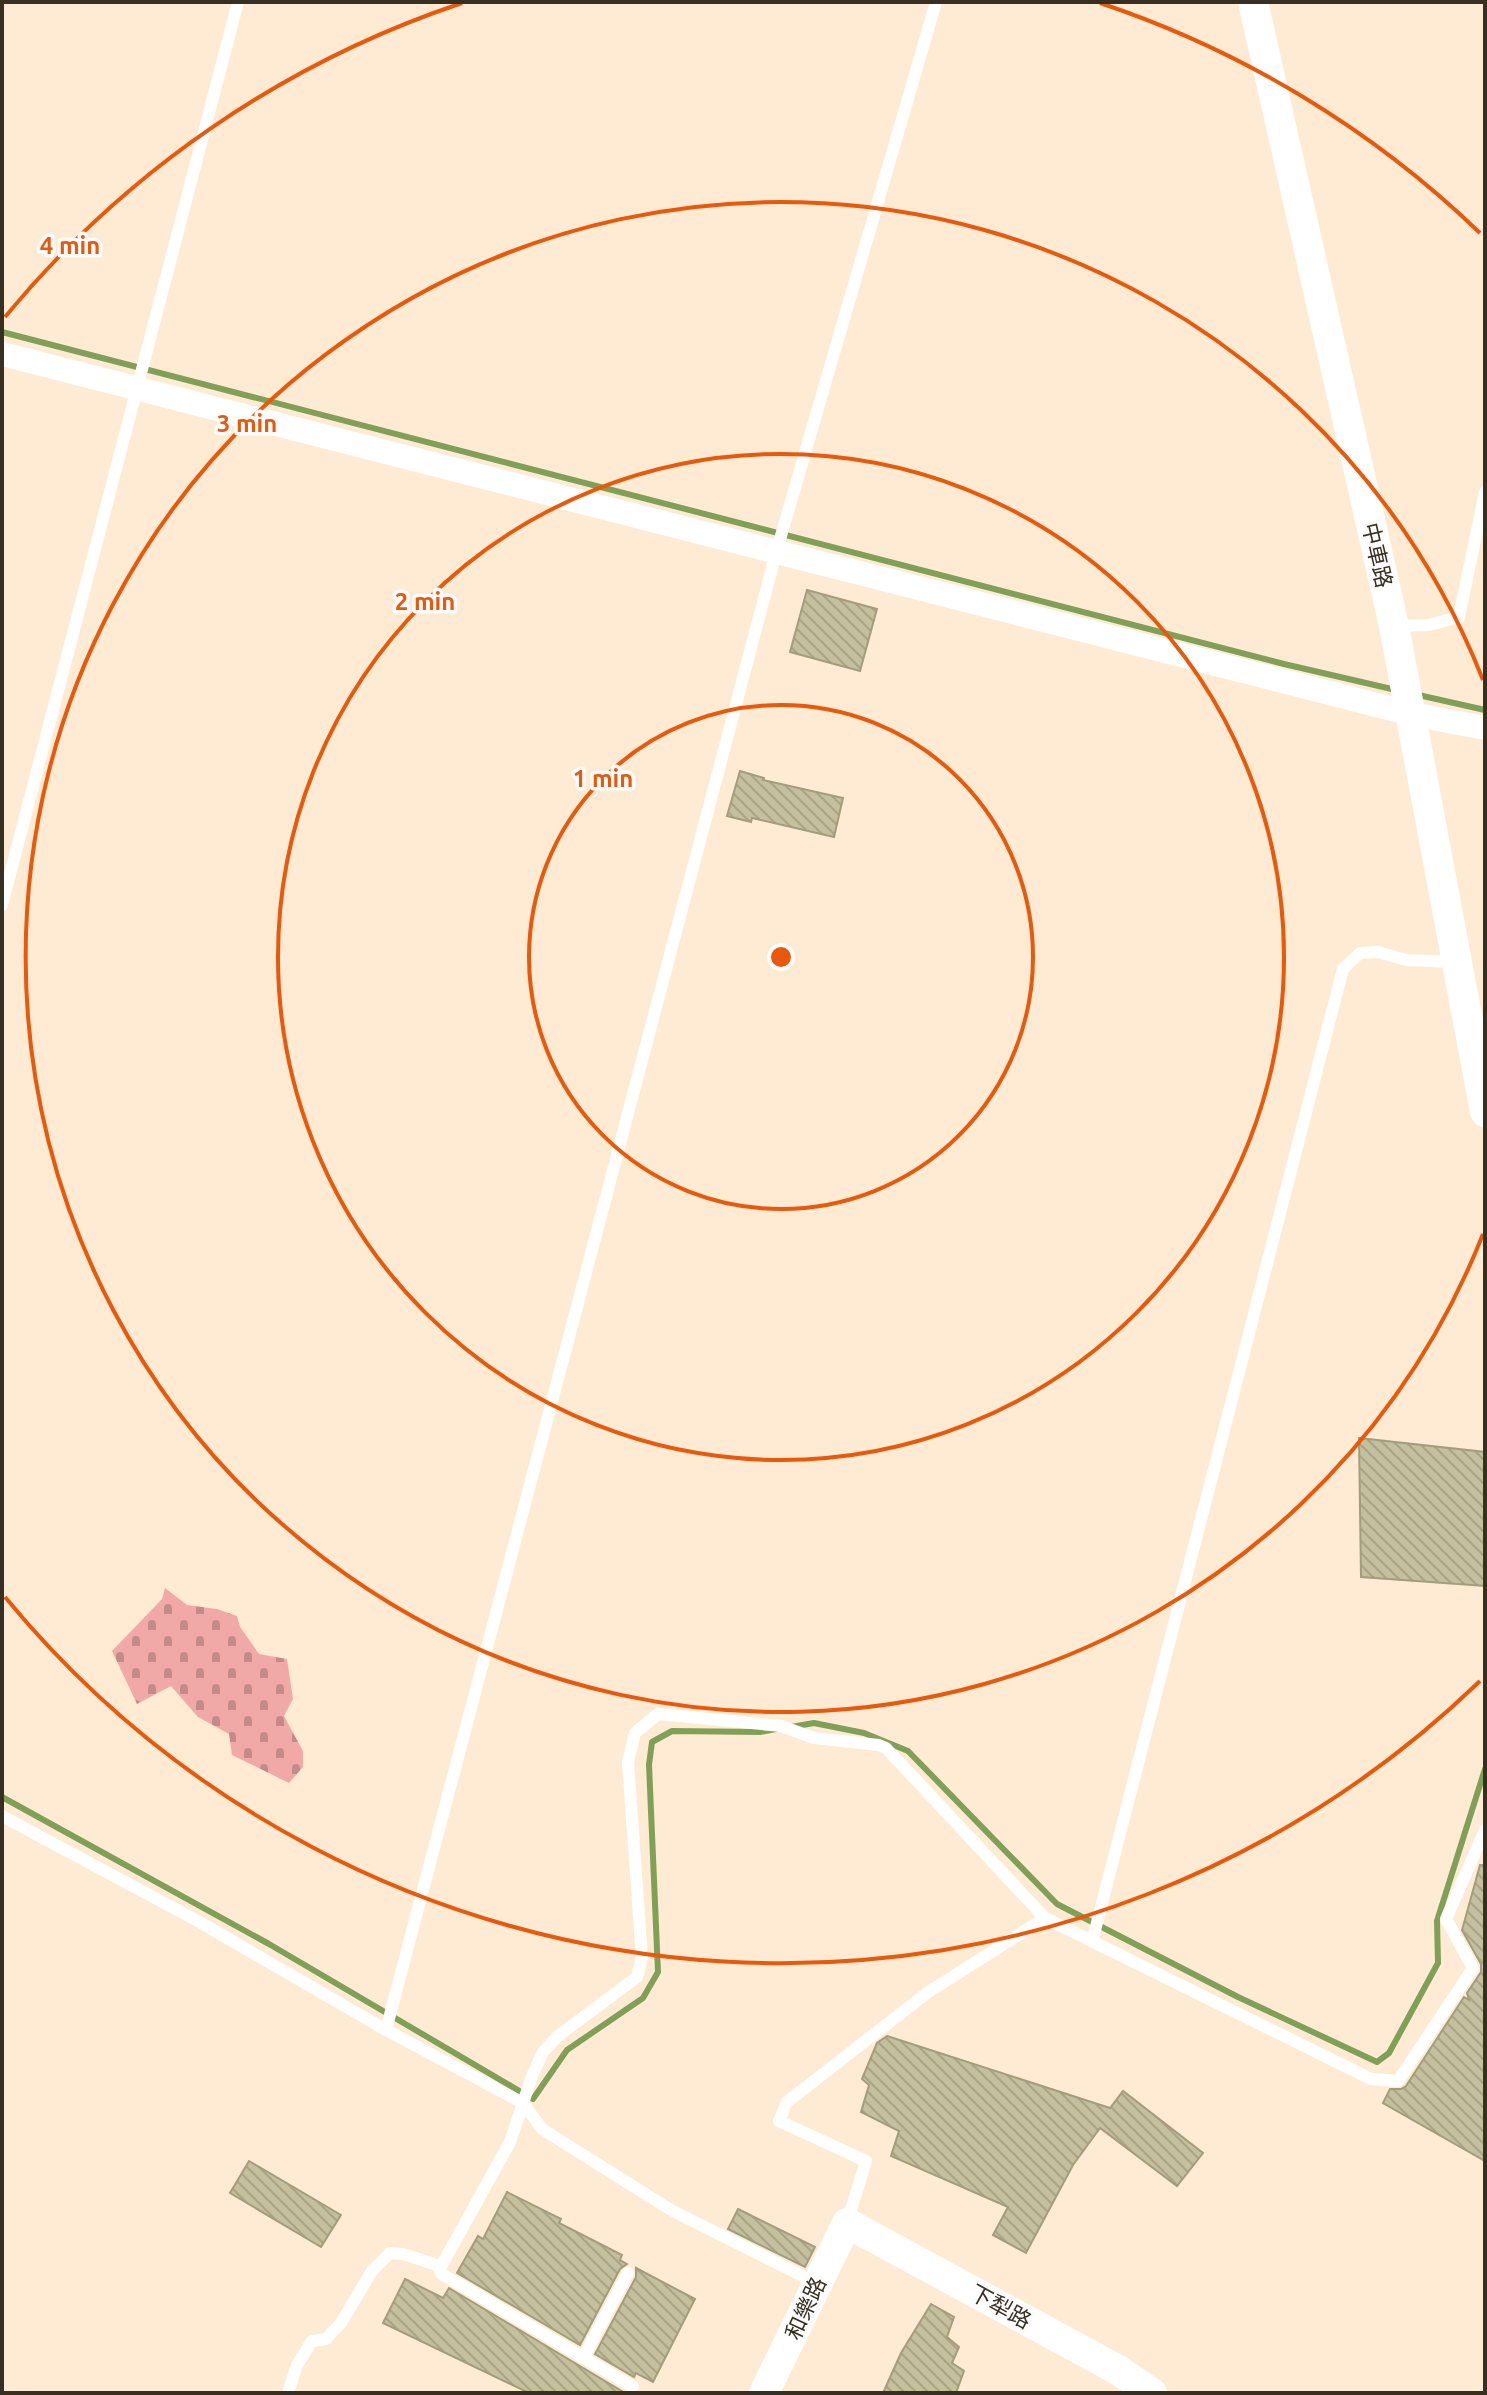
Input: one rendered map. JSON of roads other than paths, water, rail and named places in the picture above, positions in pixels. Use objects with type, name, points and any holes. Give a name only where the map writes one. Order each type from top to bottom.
[{"type":"street","name":"中車路","points":[[1253,2],[1394,626],[1485,1112]]},
{"type":"street","points":[[2,354],[1412,714],[1485,728]]},
{"type":"street","name":"和樂路","points":[[764,2393],[847,2223]]},
{"type":"street","name":"下犁路","points":[[847,2223],[1105,2362],[1152,2393]]},
{"type":"lane","points":[[2,905],[238,2]]},
{"type":"lane","points":[[386,2030],[776,553],[936,2]]},
{"type":"lane","points":[[1394,626],[1429,625],[1459,617],[1485,492]]},
{"type":"lane","points":[[1092,1942],[1343,969],[1360,953],[1378,952],[1406,960],[1459,962]]},
{"type":"lane","points":[[288,2393],[297,2365],[312,2341],[326,2339],[341,2323],[372,2271],[390,2253],[437,2265],[443,2263],[510,2142],[543,2052],[558,2036],[637,1977],[642,1957],[628,1762],[635,1733],[658,1714],[781,1726],[814,1738],[886,1748],[1045,1918],[1371,2079],[1398,2081],[1473,1968],[1446,1919],[1485,1830]]},
{"type":"lane","points":[[2,1816],[196,1920],[386,2030],[523,2103],[542,2129],[671,2210],[817,2283]]},
{"type":"lane","points":[[847,2223],[866,2161],[779,2121],[787,2102],[927,1993],[1045,1918]]},
{"type":"lane","points":[[437,2265],[442,2274],[633,2387]]},
{"type":"lane","points":[[583,2358],[628,2273]]},
{"type":"waterway","points":[[2,332],[1284,664],[1396,690]]},
{"type":"waterway","points":[[1414,694],[1485,710]]},
{"type":"waterway","points":[[791,1727],[814,1723],[864,1733],[908,1751],[1057,1904],[1238,1997],[1377,2062],[1389,2053],[1438,1963],[1437,1921],[1485,1769]]},
{"type":"waterway","points":[[2,1797],[269,1944],[533,2099],[567,2050],[643,1998],[658,1972],[649,1765],[652,1742],[672,1731],[760,1732],[776,1729]]}]
